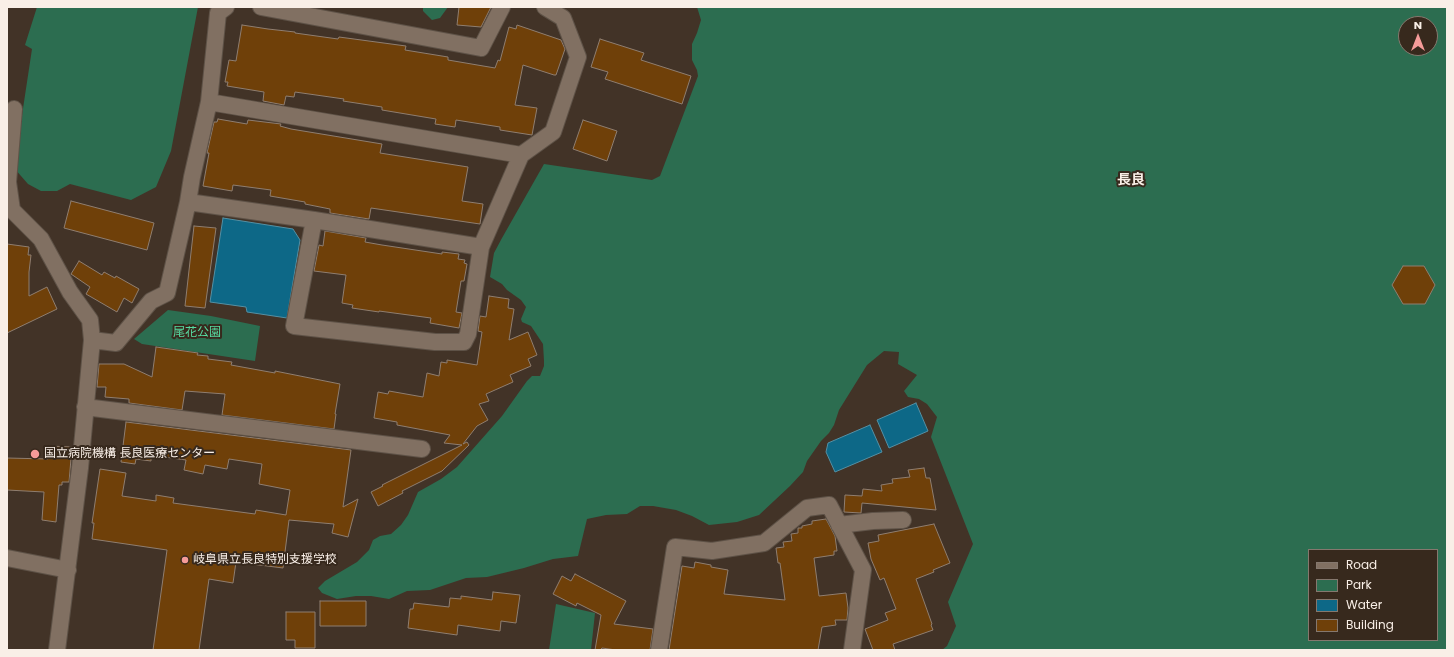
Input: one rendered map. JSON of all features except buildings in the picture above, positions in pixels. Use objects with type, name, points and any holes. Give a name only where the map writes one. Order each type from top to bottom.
[{"type":"street","points":[[92,340],[116,343],[151,301],[167,293],[209,102],[218,13],[226,7]]},
{"type":"street","points":[[261,7],[481,48],[502,7]]},
{"type":"street","points":[[314,220],[294,326],[436,342],[464,342],[468,334],[480,247],[521,155],[553,132],[578,57],[563,18],[545,7]]},
{"type":"street","points":[[209,102],[521,155]]},
{"type":"street","points":[[14,109],[8,182],[12,210],[41,239],[70,292],[90,320],[92,340],[68,570],[57,650]]},
{"type":"street","points":[[188,202],[314,220],[480,247]]},
{"type":"street","points":[[85,407],[422,449]]},
{"type":"street","points":[[659,650],[675,547],[712,551],[764,543],[807,508],[829,505],[862,570],[852,650]]},
{"type":"street","points":[[839,525],[873,521],[903,520]]},
{"type":"street","points":[[7,558],[68,570]]},
{"type":"green space","points":[[37,7],[198,7],[171,151],[156,187],[131,200],[70,184],[57,191],[41,191],[28,184],[14,168],[32,49],[25,45]]},
{"type":"green space","points":[[423,7],[448,7],[440,18],[432,20],[423,11]]},
{"type":"green space","points":[[697,7],[1447,7],[1447,650],[942,650],[947,646],[956,626],[948,602],[973,544],[931,437],[937,417],[927,404],[919,399],[908,397],[904,391],[917,375],[898,364],[899,352],[884,351],[867,365],[839,410],[834,425],[807,461],[803,472],[759,515],[737,522],[709,525],[676,510],[653,506],[640,506],[627,514],[606,515],[587,519],[578,556],[553,559],[487,577],[466,578],[430,590],[407,591],[389,599],[371,596],[356,596],[337,599],[322,593],[318,588],[325,581],[357,562],[369,550],[373,540],[380,536],[391,534],[401,525],[408,515],[418,492],[441,479],[457,467],[502,416],[527,381],[532,376],[540,376],[544,366],[543,344],[531,326],[522,322],[521,319],[526,307],[521,300],[507,290],[502,284],[490,277],[494,253],[544,164],[652,180],[660,176],[698,76],[692,60],[692,44],[701,20]]},
{"type":"green space","name":"尾花公園","points":[[168,310],[211,316],[260,326],[255,361],[142,344],[134,339]]},
{"type":"green space","points":[[556,604],[595,613],[591,650],[549,650]]},
{"type":"water","points":[[223,218],[293,229],[300,240],[287,318],[247,312],[246,307],[210,302]]},
{"type":"water","points":[[916,403],[928,431],[889,448],[877,420]]},
{"type":"water","points":[[870,425],[882,452],[835,472],[826,452],[828,443]]},
{"type":"place","name":"国立病院機構 長良医療センター","points":[[35,454]]},
{"type":"place","name":"岐阜県立長良特別支援学校","points":[[185,560]]},
{"type":"district","name":"長良","points":[[1131,180]]}]
